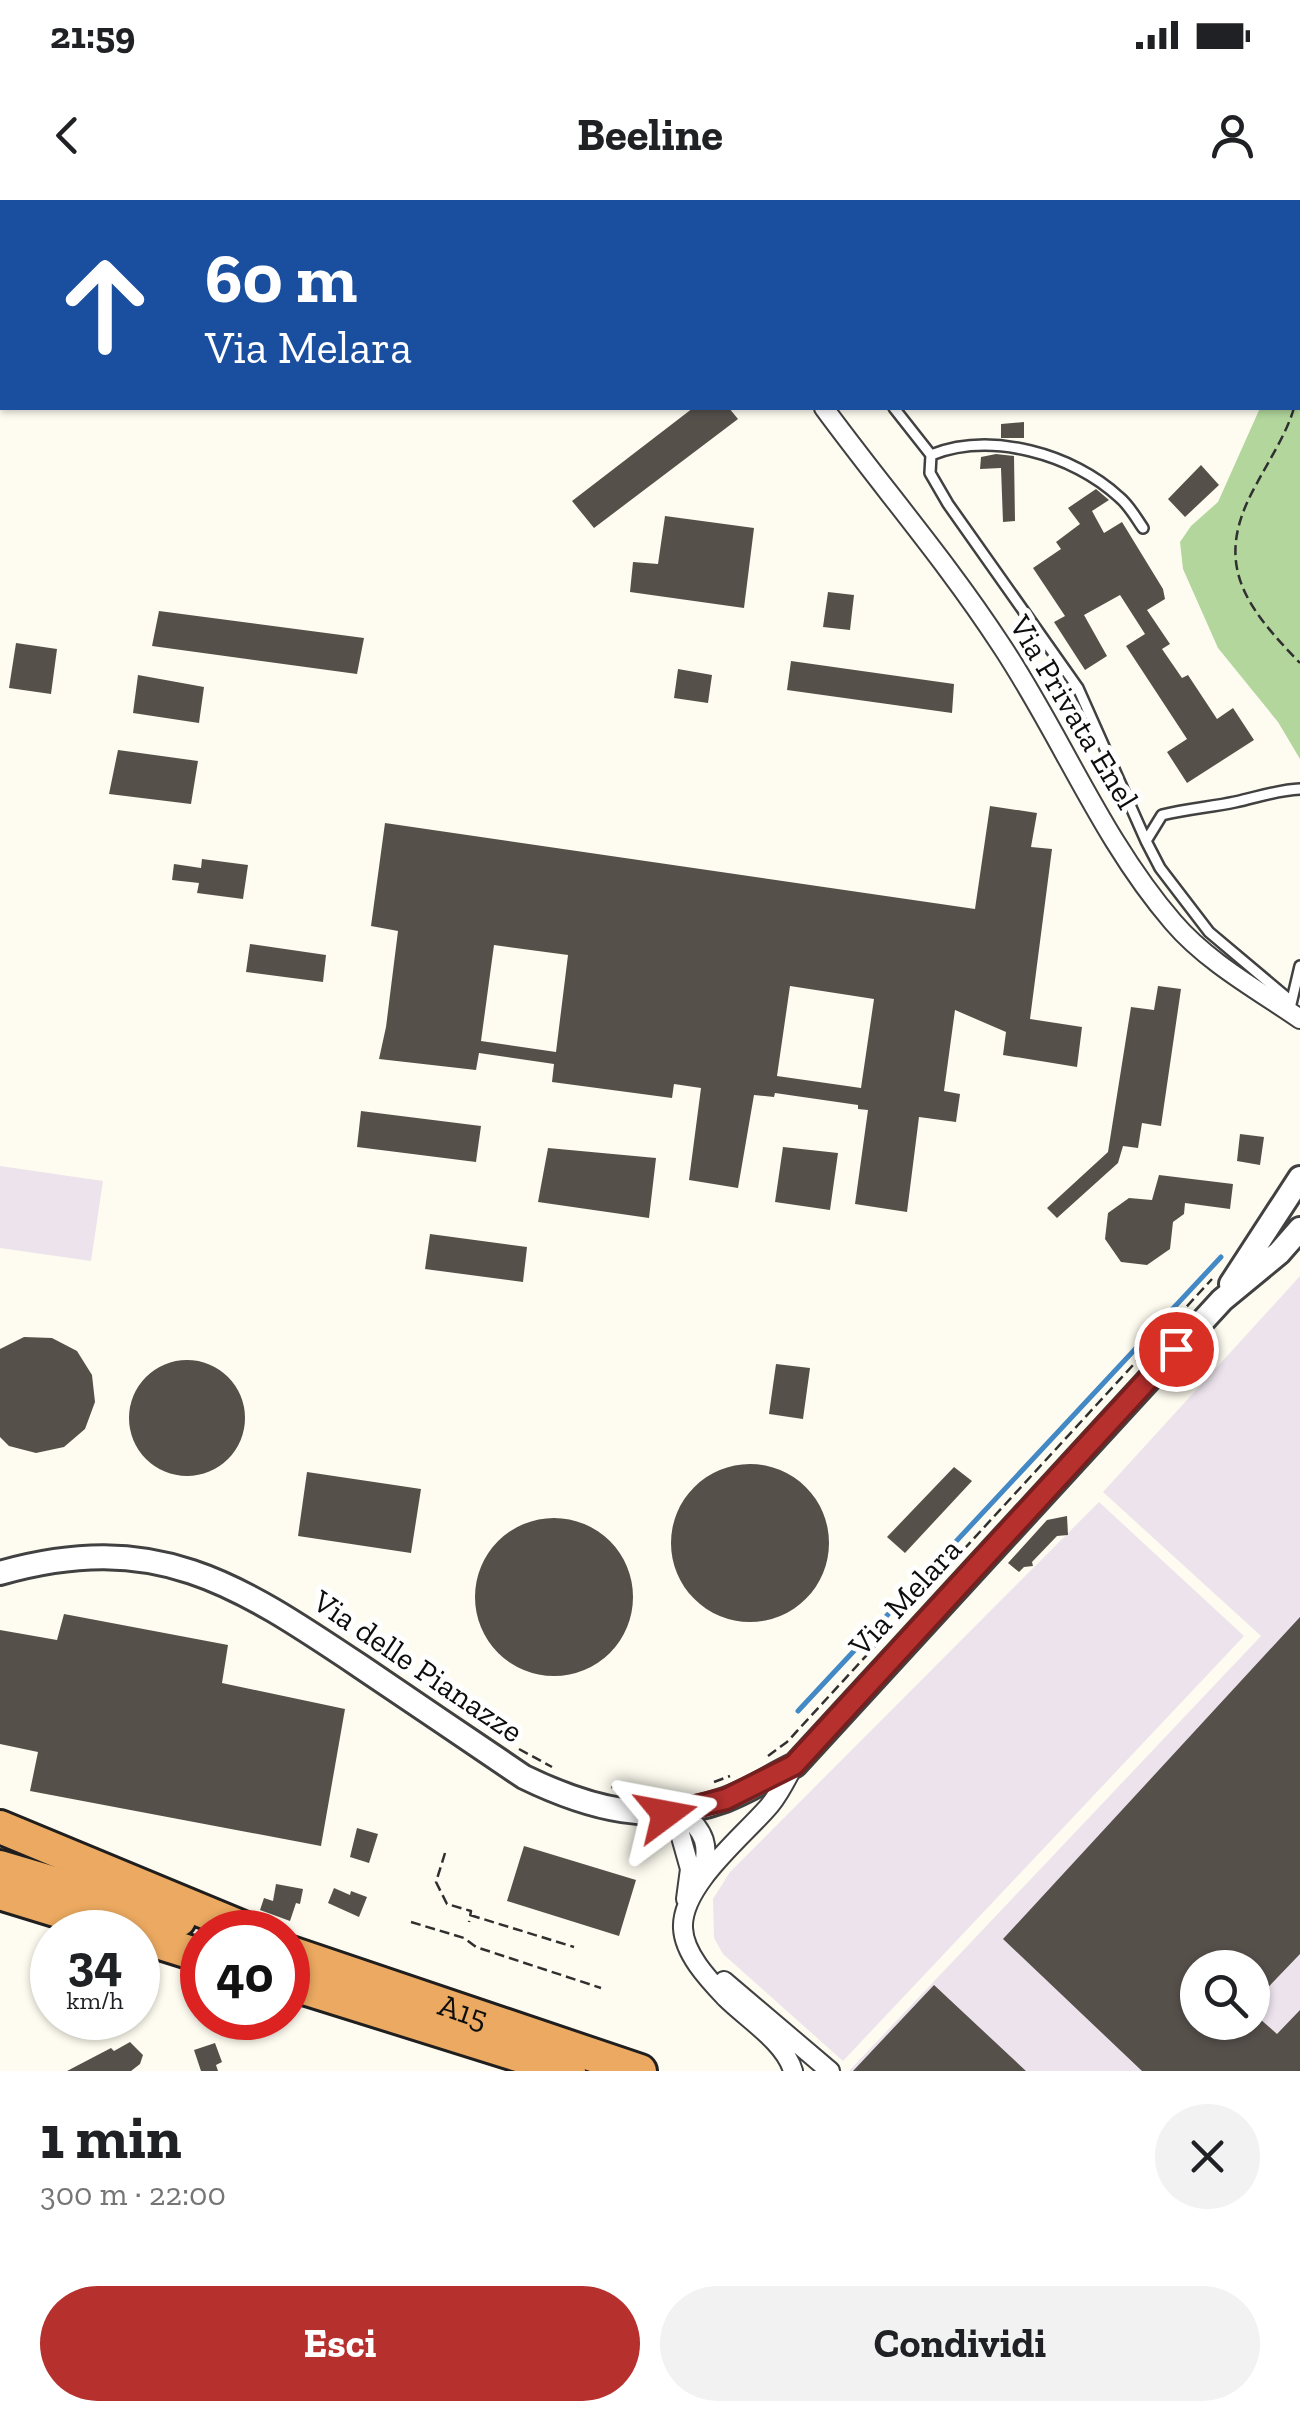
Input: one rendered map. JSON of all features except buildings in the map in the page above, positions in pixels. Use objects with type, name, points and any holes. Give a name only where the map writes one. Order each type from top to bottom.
[{"type":"highway","points":[[0,1827],[200,1910]]},
{"type":"highway","points":[[0,1867],[180,1920]]},
{"type":"highway","points":[[0,1893],[55,1910]]},
{"type":"highway","name":"A15","points":[[310,1958],[640,2071]]},
{"type":"highway","name":"A15","points":[[310,1990],[569,2071]]},
{"type":"street","name":"Via Privata Enel","points":[[826,410],[974,602],[1033,694],[1145,886],[1176,925],[1218,962],[1293,1011]]},
{"type":"street","points":[[1222,1300],[1300,1178]]},
{"type":"street","points":[[1222,1300],[1279,1253],[1300,1229]]},
{"type":"street","name":"Via Melara","points":[[684,1916],[696,1890],[715,1864],[774,1802],[794,1765],[1222,1300]]},
{"type":"street","name":"Via delle Pianazze","points":[[0,1574],[41,1563],[104,1558],[174,1566],[211,1577],[284,1616],[524,1777],[567,1798],[604,1808],[640,1814],[678,1812],[726,1799],[794,1765]]},
{"type":"street","points":[[678,1812],[695,1822],[707,1844],[696,1890]]},
{"type":"street","points":[[678,1812],[690,1869],[684,1937],[725,1996],[777,2047],[793,2071]]},
{"type":"street","points":[[696,1959],[769,2016],[830,2071]]},
{"type":"lane","points":[[896,410],[931,455],[930,474],[948,504],[1078,688],[1160,868],[1209,932],[1293,1011]]},
{"type":"lane","points":[[901,417],[906,410]]},
{"type":"lane","points":[[931,455],[949,448],[1010,445],[1075,468],[1120,497],[1144,528]]},
{"type":"lane","points":[[1146,842],[1162,815],[1262,793],[1300,789]]},
{"type":"lane","points":[[1293,1011],[1300,966]]},
{"type":"path","points":[[1293,410],[1234,532],[1236,568],[1252,607],[1300,663]]},
{"type":"path","points":[[764,1760],[787,1742],[1220,1271]]},
{"type":"path","points":[[516,1747],[550,1766]]},
{"type":"path","points":[[705,1785],[737,1773]]},
{"type":"path","points":[[605,1786],[650,1793]]},
{"type":"path","points":[[444,1853],[436,1882],[447,1904],[472,1911],[468,1922]]},
{"type":"path","points":[[470,1915],[574,1947]]},
{"type":"path","points":[[410,1922],[600,1988]]},
{"type":"shaded area","points":[[0,1166],[103,1181],[91,1261],[0,1248]]},
{"type":"shaded area","points":[[1300,1276],[1300,2071],[849,2071],[1261,1636],[1103,1492]]},
{"type":"shaded area","points":[[1099,1502],[1244,1636],[843,2061],[723,1954],[714,1938],[713,1899],[730,1872]]},
{"type":"green space","points":[[1259,410],[1300,410],[1300,759],[1278,722],[1218,648],[1183,569],[1180,542],[1191,526],[1218,502]]},
{"type":"waterway","points":[[798,1711],[1221,1257]]},
{"type":"route","points":[[666,1814],[726,1799],[794,1765],[1176,1349]]}]
